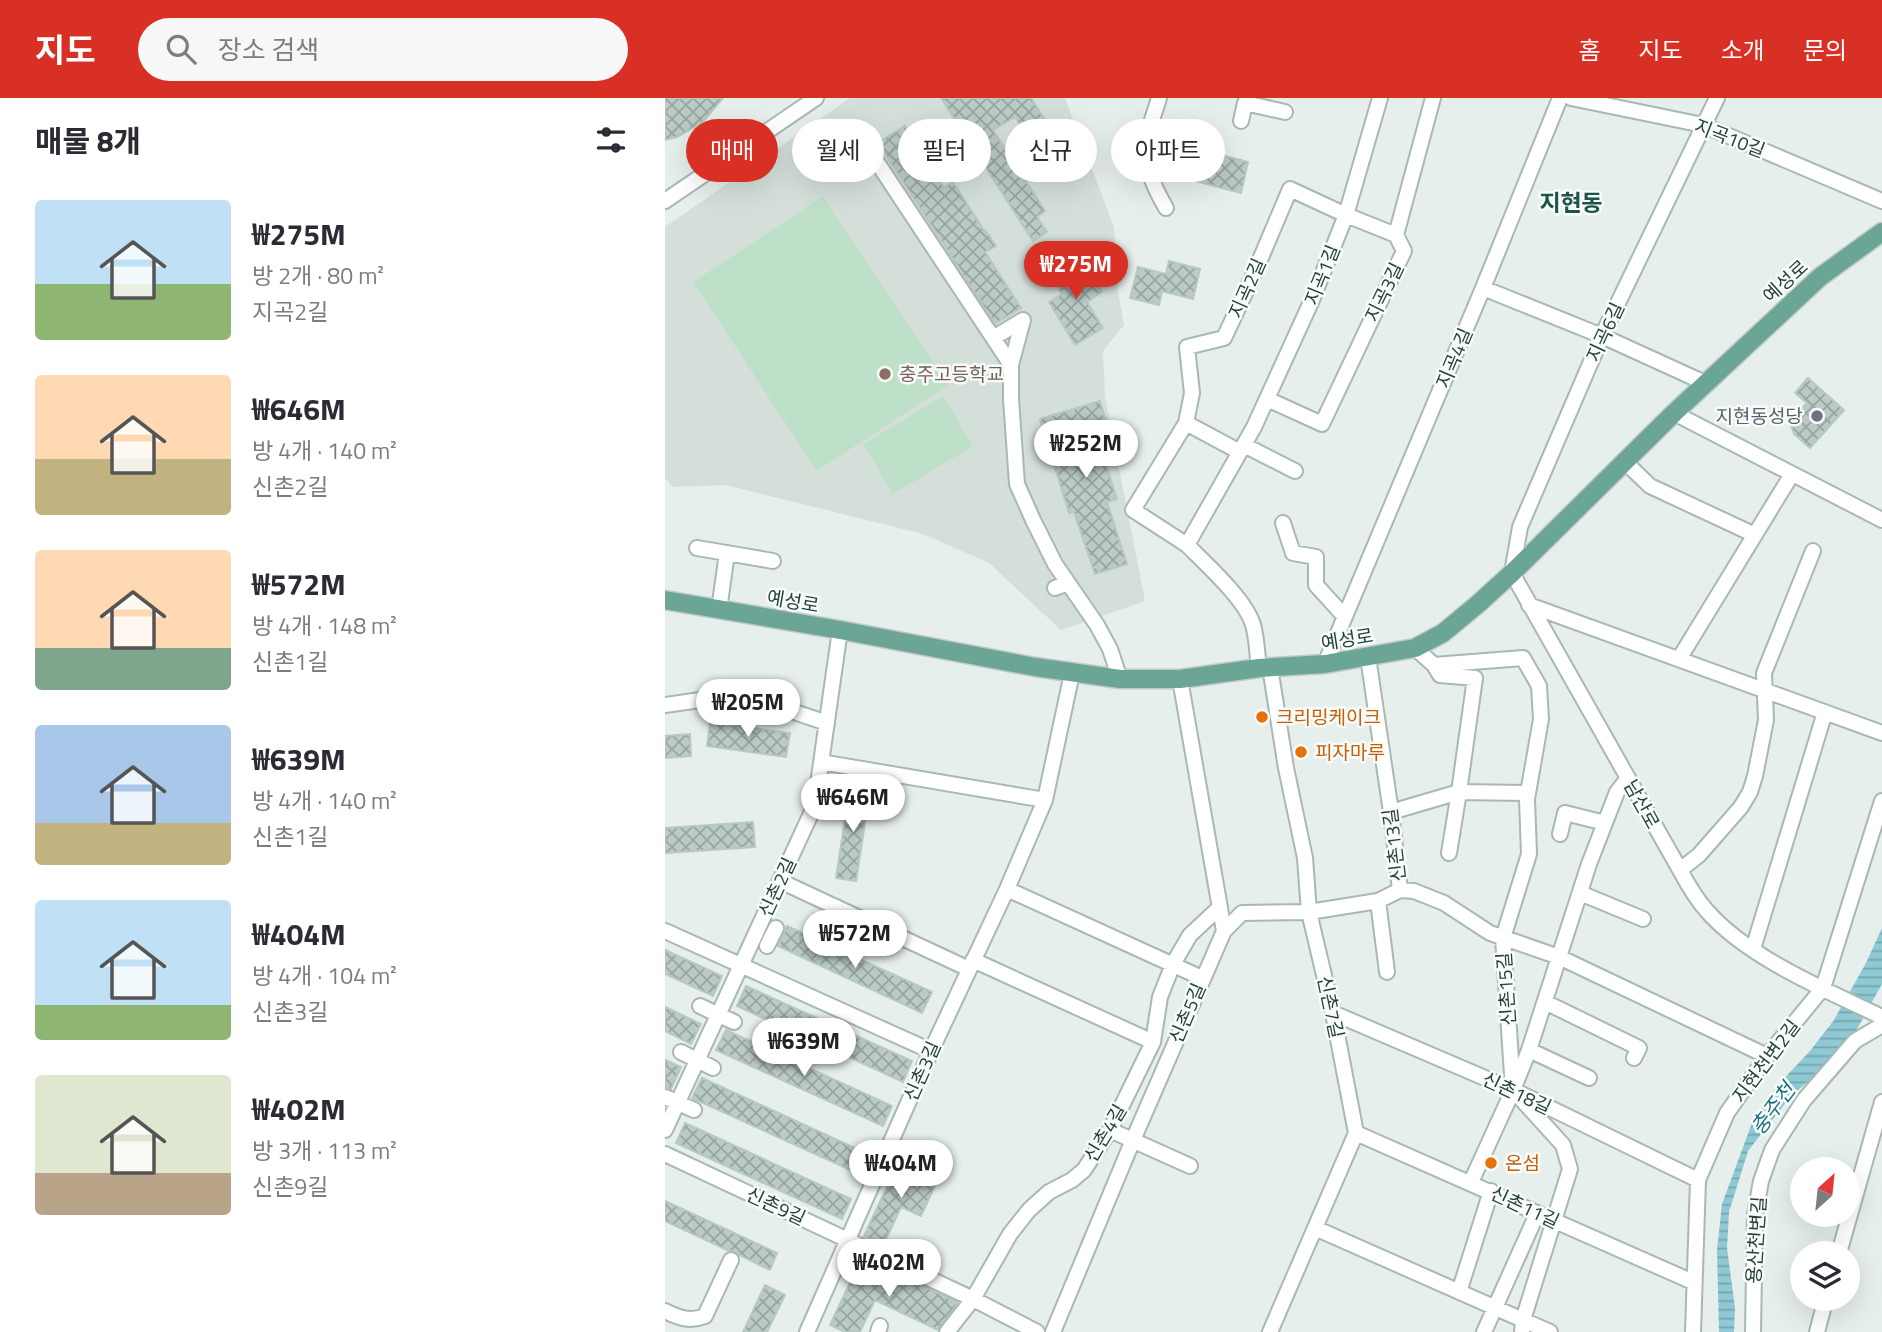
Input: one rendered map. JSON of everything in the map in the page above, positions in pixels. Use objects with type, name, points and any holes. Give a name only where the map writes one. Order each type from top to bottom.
[{"type":"main road","name":"예성로","points":[[665,600],[1072,673],[1120,679],[1180,679],[1264,668],[1325,664],[1415,648],[1443,633],[1513,573],[1674,413],[1820,277],[1882,232]]},
{"type":"street","points":[[665,201],[816,98]]},
{"type":"street","points":[[1159,98],[1146,146],[1150,173],[1166,208]]},
{"type":"street","name":"지곡1길","points":[[1187,545],[1267,399],[1295,325],[1346,215],[1380,98]]},
{"type":"street","name":"지곡3길","points":[[1267,399],[1322,424],[1404,251],[1396,235],[1433,98]]},
{"type":"street","name":"지곡4길","points":[[1325,664],[1560,98]]},
{"type":"street","name":"지곡10길","points":[[1571,98],[1703,125],[1882,201]]},
{"type":"street","name":"지곡6길","points":[[1513,573],[1520,527],[1602,336],[1717,98]]},
{"type":"street","points":[[1241,121],[1245,103],[1285,111]]},
{"type":"street","points":[[884,173],[1011,365]]},
{"type":"street","name":"지곡2길","points":[[1187,545],[1133,510],[1186,423],[1192,393],[1187,347],[1224,338],[1290,188],[1346,215]]},
{"type":"street","points":[[1346,215],[1396,235]]},
{"type":"street","points":[[1483,288],[1602,336],[1706,383]]},
{"type":"street","points":[[993,338],[1023,320],[1011,365],[1017,484],[1055,564],[1061,586],[1097,625],[1110,649],[1120,679]]},
{"type":"street","points":[[1674,413],[1882,520]]},
{"type":"street","points":[[1186,423],[1295,471]]},
{"type":"street","points":[[1625,462],[1650,486],[1755,535]]},
{"type":"street","points":[[1679,659],[1792,474]]},
{"type":"street","points":[[1283,523],[1293,553],[1316,557],[1316,585],[1345,617]]},
{"type":"street","points":[[1187,545],[1239,600],[1253,623],[1264,668]]},
{"type":"street","points":[[697,548],[773,561]]},
{"type":"street","points":[[1679,870],[1699,855],[1741,807],[1750,792],[1766,720],[1764,673],[1814,551]]},
{"type":"street","points":[[719,610],[727,553]]},
{"type":"street","name":"남산로","points":[[1513,573],[1679,870],[1709,914],[1753,949],[1882,1017]]},
{"type":"street","points":[[1529,605],[1882,733]]},
{"type":"street","name":"신촌2길","points":[[665,1130],[671,1100],[697,1059],[815,805],[840,630]]},
{"type":"street","points":[[1415,648],[1434,665],[1440,675],[1475,678],[1449,853]]},
{"type":"street","name":"신촌13길","points":[[1224,931],[1242,913],[1309,912],[1378,901],[1400,890],[1368,657]]},
{"type":"street","name":"신촌15길","points":[[1434,665],[1523,658],[1539,686],[1541,719],[1528,793],[1529,854],[1503,938],[1513,1090]]},
{"type":"street","name":"신촌7길","points":[[1264,668],[1305,858],[1309,912],[1333,1013],[1356,1133]]},
{"type":"street","name":"신촌3길","points":[[809,1331],[964,972],[1007,888],[1045,800],[1072,673]]},
{"type":"street","points":[[1180,679],[1224,931]]},
{"type":"street","points":[[665,705],[713,698],[753,698],[827,723]]},
{"type":"street","points":[[1753,949],[1825,712]]},
{"type":"street","points":[[821,762],[1045,800]]},
{"type":"street","points":[[1471,1182],[1529,1050],[1605,823],[1617,792],[1628,778]]},
{"type":"street","points":[[1391,812],[1459,792],[1528,793]]},
{"type":"street","name":"지현천변2길","points":[[1693,1332],[1698,1180],[1727,1113],[1767,1056],[1823,988],[1882,801]]},
{"type":"street","points":[[1560,834],[1565,813],[1605,823]]},
{"type":"street","points":[[780,881],[964,972],[1153,1042]]},
{"type":"street","points":[[1007,888],[1202,978]]},
{"type":"street","points":[[1400,890],[1414,891],[1444,903],[1490,933],[1559,957],[1767,1056]]},
{"type":"street","points":[[1580,893],[1643,919]]},
{"type":"street","points":[[1378,901],[1387,972]]},
{"type":"street","name":"신촌4길","points":[[947,1332],[972,1299],[1010,1234],[1029,1210],[1049,1192],[1084,1170],[1110,1130],[1153,1042],[1160,997],[1173,964],[1190,935],[1220,906]]},
{"type":"street","points":[[767,946],[776,928]]},
{"type":"street","points":[[665,931],[931,1051]]},
{"type":"street","name":"신촌5길","points":[[1053,1332],[1224,931]]},
{"type":"street","points":[[1545,1002],[1639,1048],[1634,1058]]},
{"type":"street","points":[[700,1006],[734,1022]]},
{"type":"street","name":"신촌18길","points":[[1333,1013],[1513,1090],[1698,1180]]},
{"type":"street","name":"용산천변길","points":[[1753,1332],[1755,1214],[1761,1181],[1773,1150],[1804,1100],[1855,1041],[1882,1025]]},
{"type":"street","points":[[1529,1050],[1589,1078]]},
{"type":"street","points":[[681,1052],[713,1068]]},
{"type":"street","points":[[1513,1090],[1563,1145],[1570,1169],[1523,1326]]},
{"type":"street","points":[[671,1100],[694,1110]]},
{"type":"street","points":[[1842,1241],[1882,1102]]},
{"type":"street","points":[[1110,1130],[1190,1166]]},
{"type":"street","points":[[1273,1331],[1356,1133]]},
{"type":"street","name":"신촌11길","points":[[1356,1133],[1693,1282]]},
{"type":"street","name":"신촌9길","points":[[665,1154],[1037,1332]]},
{"type":"street","points":[[1459,1292],[1491,1191]]},
{"type":"street","points":[[1484,1332],[1537,1213]]},
{"type":"street","points":[[1315,1228],[1459,1292],[1523,1326],[1550,1332]]},
{"type":"street","points":[[665,1311],[678,1318],[697,1319],[705,1316],[731,1260]]},
{"type":"street","points":[[1817,1332],[1823,1311]]},
{"type":"shaded area","name":"충주고등학교","points":[[850,98],[1065,98],[1073,119],[1005,119],[1005,182],[1097,182],[1114,227],[1119,298],[1124,325],[1103,351],[1105,396],[1145,601],[1061,630],[989,563],[923,534],[726,485],[673,487],[665,478],[665,227],[730,182],[778,182],[778,148],[792,138],[792,182],[884,182],[884,119],[820,119]]},
{"type":"green space","points":[[823,196],[948,385],[817,471],[693,282]]},
{"type":"green space","points":[[943,396],[973,446],[893,494],[863,444]]},
{"type":"water","name":"충주천","points":[[1882,928],[1882,984],[1846,1049],[1790,1097],[1748,1151],[1729,1212],[1727,1248],[1735,1308],[1734,1332],[1719,1332],[1717,1250],[1722,1204],[1752,1123],[1777,1086],[1834,1020]]},
{"type":"building","points":[[665,98],[723,98],[705,119],[686,119],[686,132],[665,140]]},
{"type":"building","points":[[941,98],[1031,98],[1044,119],[1005,119],[1005,123],[993,130],[1005,149],[1005,182],[1026,182],[1045,211],[1037,217],[1047,232],[1033,241],[991,176],[991,119],[955,119]]},
{"type":"building","points":[[898,130],[898,174],[884,152],[884,139]]},
{"type":"building","points":[[1225,156],[1248,162],[1241,193],[1199,182],[1225,182]]},
{"type":"building","points":[[903,182],[941,182],[944,187],[953,182],[996,246],[985,252],[1021,308],[995,324]]},
{"type":"building","points":[[1081,258],[1102,292],[1087,302],[1103,328],[1075,345],[1049,302],[1062,294],[1051,276]]},
{"type":"building","points":[[1169,261],[1200,269],[1193,299],[1162,291],[1159,305],[1130,298],[1138,267],[1166,274]]},
{"type":"building","name":"지현동성당","points":[[1808,378],[1844,410],[1810,448],[1794,434],[1790,422],[1807,403],[1795,393]]},
{"type":"building","points":[[1100,401],[1109,432],[1097,436],[1117,499],[1107,502],[1127,564],[1095,574],[1074,512],[1069,513],[1040,419]]},
{"type":"building","points":[[710,722],[790,733],[786,757],[707,746]]},
{"type":"building","points":[[690,734],[691,756],[665,758],[665,736]]},
{"type":"building","points":[[850,787],[870,790],[856,881],[836,878]]},
{"type":"building","points":[[753,822],[755,847],[665,853],[665,828]]},
{"type":"building","points":[[787,926],[932,992],[922,1013],[778,946]]},
{"type":"building","points":[[665,950],[722,976],[713,996],[665,974]]},
{"type":"building","points":[[746,986],[912,1061],[903,1082],[737,1006]]},
{"type":"building","points":[[665,1007],[701,1024],[691,1044],[665,1031]]},
{"type":"building","points":[[726,1030],[892,1106],[883,1126],[716,1050]]},
{"type":"building","points":[[665,1060],[681,1067],[671,1089],[665,1087]]},
{"type":"building","points":[[702,1078],[868,1154],[859,1174],[692,1098]]},
{"type":"building","points":[[685,1123],[851,1199],[842,1219],[676,1143]]},
{"type":"building","points":[[899,1161],[938,1179],[921,1216],[901,1207],[883,1246],[864,1236]]},
{"type":"building","points":[[665,1201],[777,1253],[770,1270],[665,1221]]},
{"type":"building","points":[[862,1257],[957,1302],[956,1306],[938,1330],[875,1300],[860,1332],[845,1332],[830,1325]]},
{"type":"building","points":[[765,1285],[785,1295],[767,1332],[743,1332]]},
{"type":"place","name":"충주고등학교","points":[[885,374]]},
{"type":"place","name":"지현동성당","points":[[1817,416]]},
{"type":"place","name":"크리밍케이크","points":[[1262,717]]},
{"type":"place","name":"피자마루","points":[[1301,752]]},
{"type":"place","name":"온섬","points":[[1491,1163]]},
{"type":"district","name":"지현동","points":[[1571,203]]}]
